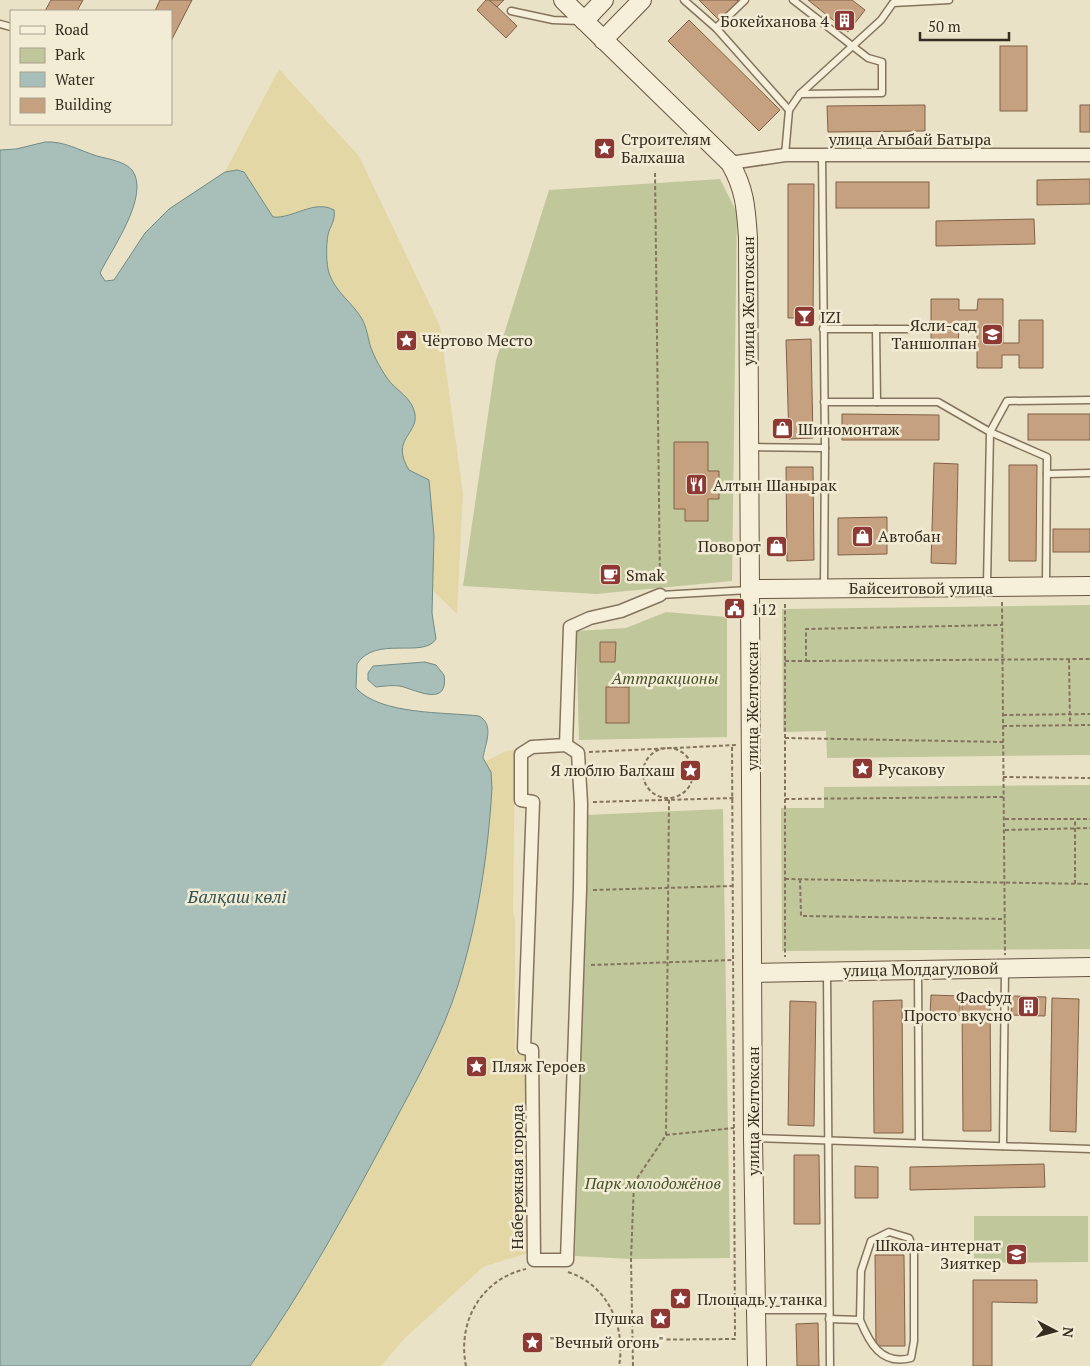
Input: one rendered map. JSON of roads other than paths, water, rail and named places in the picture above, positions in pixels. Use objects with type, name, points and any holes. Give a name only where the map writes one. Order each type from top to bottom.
[{"type":"street","name":"улица Желтоксан","points":[[563,0],[730,163],[741,183],[748,230],[752,589],[753,1138],[757,1366]]},
{"type":"street","points":[[584,21],[604,0]]},
{"type":"street","points":[[603,40],[642,0]]},
{"type":"street","name":"улица Агыбай Батыра","points":[[730,163],[785,155],[1090,155]]},
{"type":"street","name":"Байсеитовой улица","points":[[752,589],[1090,586]]},
{"type":"street","points":[[566,745],[570,627],[590,618],[621,611],[660,595]]},
{"type":"street","name":"Набережная города","points":[[566,745],[578,753],[581,803],[580,890],[567,1260],[534,1260],[532,1050],[524,1048],[533,802],[521,800],[521,754],[532,747],[566,745]]},
{"type":"street","name":"улица Молдагуловой","points":[[753,973],[827,970],[1090,967]]},
{"type":"lane","points":[[684,0],[716,28],[789,110]]},
{"type":"lane","points":[[716,28],[745,0]]},
{"type":"lane","points":[[794,0],[868,58],[882,62],[882,93],[800,94]]},
{"type":"lane","points":[[785,155],[789,110],[800,94],[880,20],[892,2],[949,0]]},
{"type":"lane","points":[[511,11],[553,20],[584,21]]},
{"type":"lane","points":[[822,155],[825,448],[824,589]]},
{"type":"lane","points":[[823,329],[908,329]]},
{"type":"lane","points":[[876,329],[877,402]]},
{"type":"lane","points":[[994,587],[990,432],[1007,401],[1090,400]]},
{"type":"lane","points":[[824,402],[938,402],[990,432],[1047,457],[1046,587]]},
{"type":"lane","points":[[749,447],[825,448]]},
{"type":"lane","points":[[1047,474],[1090,473]]},
{"type":"lane","points":[[660,595],[752,589]]},
{"type":"lane","points":[[1003,1146],[1005,968]]},
{"type":"lane","points":[[918,969],[919,1143]]},
{"type":"lane","points":[[827,970],[830,1366]]},
{"type":"lane","points":[[753,1138],[1090,1148]]},
{"type":"lane","points":[[889,1232],[909,1238],[914,1250],[914,1341],[911,1358],[905,1362],[888,1362],[874,1353],[860,1320],[861,1271],[871,1241],[889,1232]]},
{"type":"lane","points":[[756,1310],[829,1310]]},
{"type":"lane","points":[[829,1319],[860,1320]]},
{"type":"water","name":"Балқаш көлі","points":[[45,142],[71,146],[120,162],[132,170],[137,181],[137,193],[133,208],[120,237],[100,273],[105,281],[114,280],[145,233],[169,209],[225,172],[237,170],[244,172],[273,217],[281,217],[319,207],[334,210],[327,244],[329,273],[335,286],[362,319],[376,360],[391,383],[411,403],[413,408],[415,421],[403,444],[402,451],[409,470],[429,480],[434,536],[432,613],[436,639],[430,645],[387,649],[365,655],[357,664],[356,688],[367,697],[396,708],[431,713],[479,716],[487,724],[488,735],[483,758],[491,772],[492,788],[485,863],[465,961],[444,1023],[427,1060],[340,1222],[306,1281],[250,1366],[0,1366],[0,150],[16,149]]},
{"type":"water","points":[[425,662],[436,665],[444,675],[444,685],[441,691],[436,694],[422,693],[400,686],[376,687],[368,680],[368,673],[373,666]]},
{"type":"place","name":"Бокейханова 4","points":[[845,21]]},
{"type":"place","name":"Строителям Балхаша","points":[[605,148]]},
{"type":"place","name":"IZI","points":[[804,317]]},
{"type":"place","name":"Ясли-сад Таншолпан","points":[[993,334]]},
{"type":"place","name":"Чёртово Место","points":[[406,340]]},
{"type":"place","name":"Шиномонтаж","points":[[782,429]]},
{"type":"place","name":"Алтын Шанырак","points":[[697,485]]},
{"type":"place","name":"Автобан","points":[[862,536]]},
{"type":"place","name":"Поворот","points":[[777,546]]},
{"type":"place","name":"Smak","points":[[610,575]]},
{"type":"place","name":"112","points":[[735,609]]},
{"type":"place","name":"Русакову","points":[[862,769]]},
{"type":"place","name":"Я люблю Балхаш","points":[[691,770]]},
{"type":"place","name":"Фасфуд Просто вкусно","points":[[1028,1006]]},
{"type":"place","name":"Пляж Героев","points":[[476,1066]]},
{"type":"place","name":"Школа-интернат Зияткер","points":[[1017,1254]]},
{"type":"place","name":"Площадь у танка","points":[[681,1299]]},
{"type":"place","name":"Пушка","points":[[660,1318]]},
{"type":"place","name":"\"Вечный огонь\"","points":[[533,1342]]},
{"type":"park label","name":"Аттракционы","points":[[665,678]]},
{"type":"park label","name":"Парк молодожёнов","points":[[653,1183]]}]
